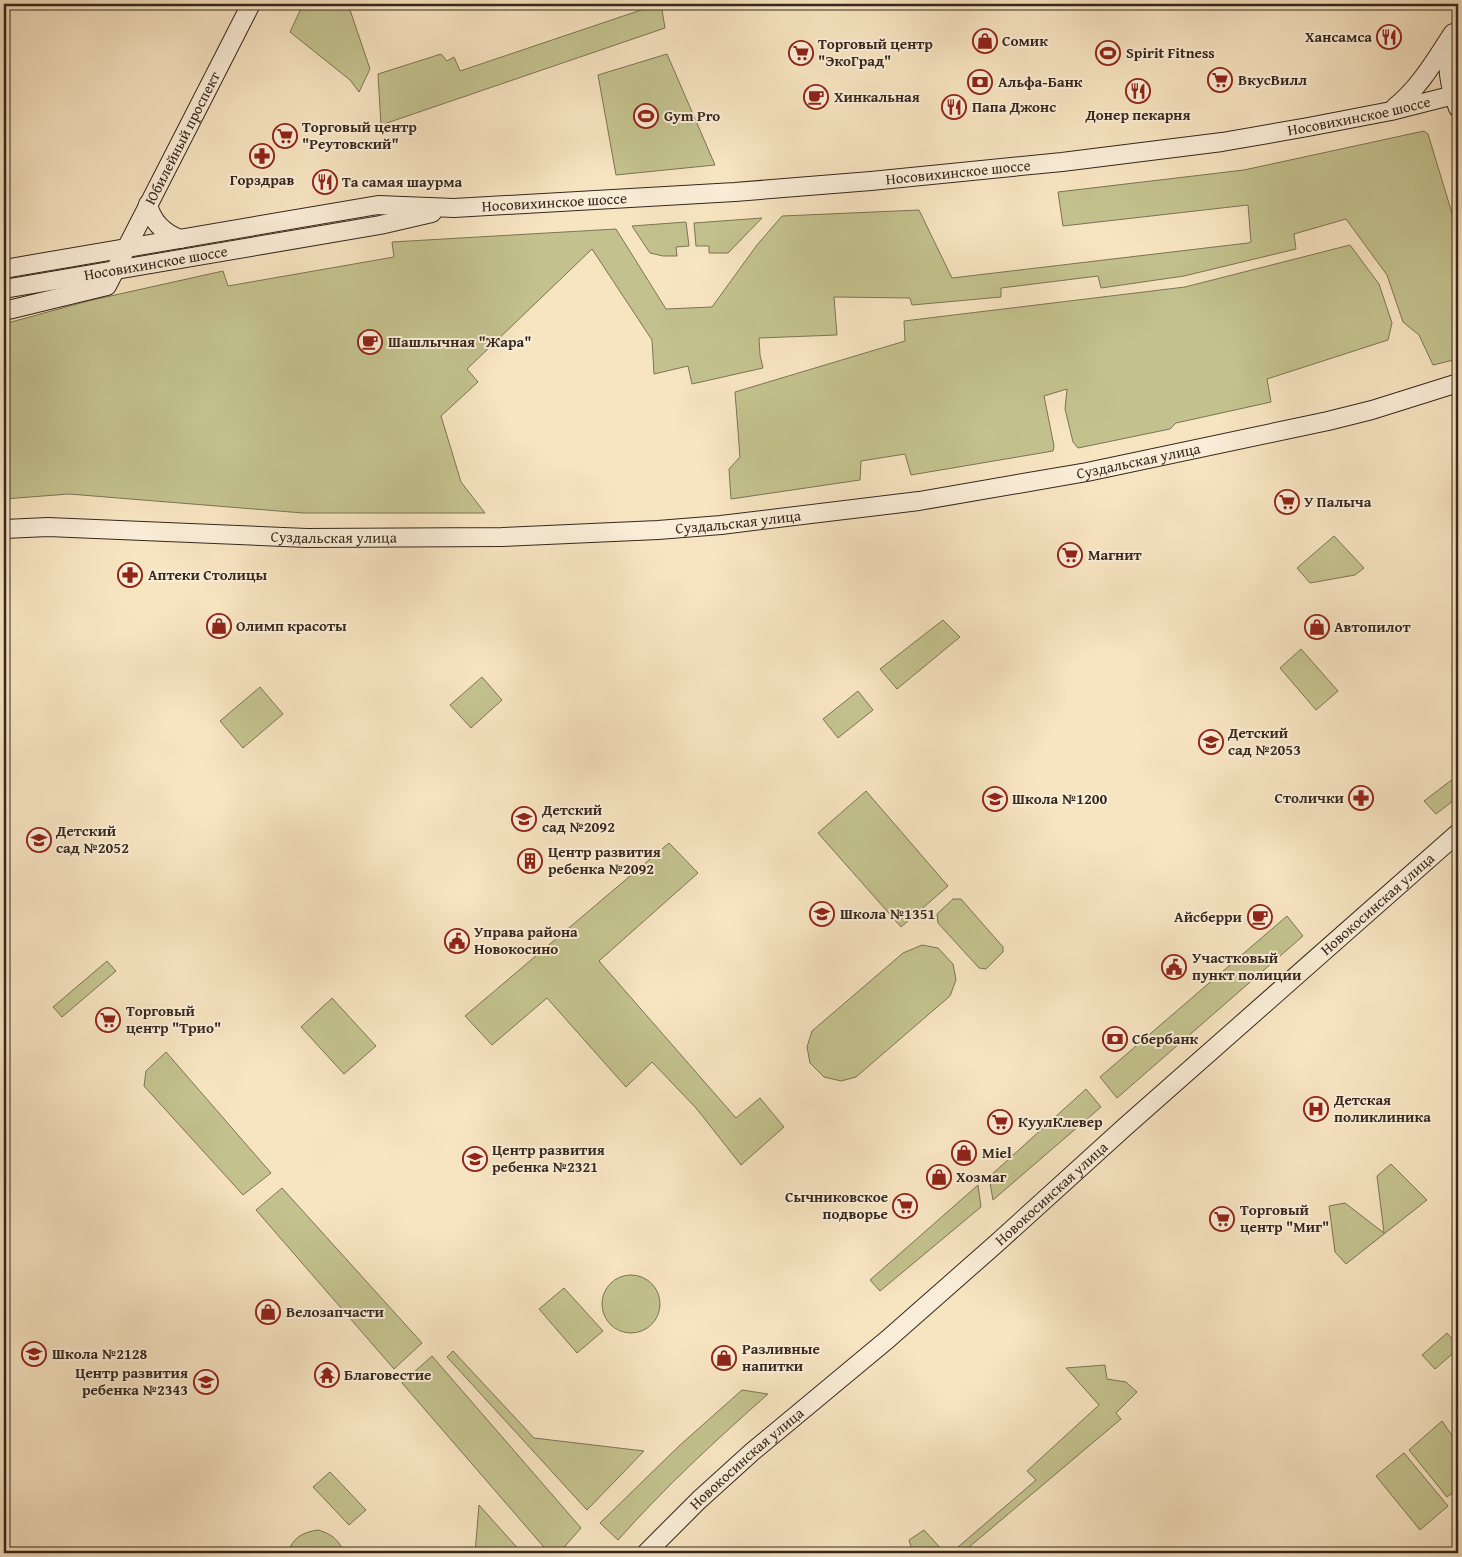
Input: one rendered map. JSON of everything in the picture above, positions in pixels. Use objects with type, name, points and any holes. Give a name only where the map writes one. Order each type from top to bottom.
[{"type":"street","name":"Юбилейный проспект","points":[[4,312],[107,286],[124,249],[251,4]]},
{"type":"street","points":[[1457,26],[1450,48],[1448,69],[1457,99]]},
{"type":"street","points":[[1390,111],[1421,82],[1457,26]]},
{"type":"street","name":"Носовихинское шоссе","points":[[4,269],[378,205],[454,208],[792,188],[1062,162],[1222,142],[1457,99]]},
{"type":"street","points":[[148,204],[150,213],[157,224],[180,239]]},
{"type":"street","name":"Носовихинское шоссе","points":[[4,289],[380,225],[454,208]]},
{"type":"street","points":[[4,298],[50,281]]},
{"type":"street","name":"Суздальская улица","points":[[4,529],[48,527],[308,538],[474,538],[658,530],[721,525],[809,516],[918,501],[1087,472],[1328,421],[1372,410],[1458,383]]},
{"type":"street","name":"Новокосинская улица","points":[[646,1553],[699,1500],[752,1452],[906,1322],[1032,1212],[1458,833]]},
{"type":"shaded area","points":[[303,4],[348,4],[370,69],[359,92],[350,80],[290,32]]},
{"type":"shaded area","points":[[652,4],[661,4],[665,28],[381,125],[378,74],[441,54],[447,61],[454,57],[460,71],[653,6]]},
{"type":"shaded area","points":[[667,54],[715,165],[616,175],[598,75]]},
{"type":"shaded area","points":[[1424,131],[1428,134],[1458,233],[1458,359],[1433,365],[1419,335],[1403,322],[1387,275],[1346,219],[1294,234],[1296,249],[1184,276],[1101,288],[1098,276],[1001,288],[1001,297],[912,305],[910,298],[834,297],[837,335],[759,338],[763,368],[692,384],[688,366],[654,374],[652,340],[592,249],[467,369],[478,382],[441,416],[461,482],[485,513],[303,513],[69,494],[4,499],[4,324],[88,301],[223,271],[228,286],[394,257],[392,242],[616,229],[666,309],[712,307],[757,245],[782,216],[919,210],[952,278],[1248,243],[1251,242],[1248,205],[1063,226],[1058,192],[1244,170]]},
{"type":"shaded area","points":[[762,218],[728,253],[709,253],[709,246],[696,246],[694,223]]},
{"type":"shaded area","points":[[686,222],[689,246],[676,247],[677,256],[663,256],[650,253],[632,226]]},
{"type":"shaded area","points":[[1350,245],[1379,284],[1392,323],[1388,340],[1267,379],[1271,402],[1176,423],[1170,429],[1078,448],[1073,442],[1065,409],[1067,389],[1044,396],[1054,446],[1053,451],[911,475],[905,454],[861,461],[860,480],[731,499],[729,469],[740,457],[735,392],[905,341],[904,321],[1185,287]]},
{"type":"shaded area","points":[[1334,536],[1364,568],[1355,575],[1310,583],[1297,568]]},
{"type":"shaded area","points":[[943,620],[960,637],[897,689],[880,669]]},
{"type":"shaded area","points":[[1301,649],[1338,691],[1316,710],[1280,668]]},
{"type":"shaded area","points":[[482,677],[502,700],[471,728],[450,705]]},
{"type":"shaded area","points":[[260,687],[283,714],[243,748],[220,721]]},
{"type":"shaded area","points":[[858,691],[873,710],[838,738],[823,719]]},
{"type":"shaded area","points":[[1458,775],[1458,797],[1436,814],[1424,801]]},
{"type":"shaded area","points":[[866,791],[948,886],[901,927],[818,833]]},
{"type":"shaded area","points":[[669,843],[698,873],[599,961],[736,1118],[760,1098],[784,1127],[741,1165],[696,1108],[652,1062],[626,1087],[547,998],[492,1045],[465,1016]]},
{"type":"shaded area","points":[[953,899],[961,899],[1003,947],[1003,952],[986,969],[979,968],[938,923],[937,914]]},
{"type":"shaded area","points":[[1287,916],[1303,936],[1117,1098],[1100,1077]]},
{"type":"shaded area","points":[[922,945],[938,948],[953,964],[956,980],[950,996],[856,1077],[841,1081],[824,1077],[810,1063],[807,1047],[812,1031],[903,953]]},
{"type":"shaded area","points":[[107,961],[116,971],[62,1017],[53,1007]]},
{"type":"shaded area","points":[[332,998],[376,1046],[344,1074],[301,1027]]},
{"type":"shaded area","points":[[166,1052],[271,1173],[243,1195],[144,1086],[146,1071]]},
{"type":"shaded area","points":[[1086,1089],[1101,1107],[993,1200],[989,1177]]},
{"type":"shaded area","points":[[1391,1164],[1427,1200],[1346,1264],[1335,1252],[1329,1206],[1345,1203],[1384,1233],[1377,1176]]},
{"type":"shaded area","points":[[978,1185],[981,1207],[880,1291],[870,1280]]},
{"type":"shaded area","points":[[282,1188],[422,1343],[394,1369],[256,1210]]},
{"type":"shaded area","points":[[625,1275],[637,1275],[652,1283],[660,1298],[660,1310],[652,1325],[637,1333],[625,1333],[610,1325],[602,1310],[602,1298],[610,1283]]},
{"type":"shaded area","points":[[564,1288],[603,1331],[577,1353],[539,1309]]},
{"type":"shaded area","points":[[1447,1333],[1458,1345],[1458,1349],[1435,1369],[1422,1355]]},
{"type":"shaded area","points":[[453,1351],[534,1438],[644,1451],[587,1510],[447,1357]]},
{"type":"shaded area","points":[[432,1356],[581,1528],[559,1553],[549,1553],[402,1383]]},
{"type":"shaded area","points":[[1105,1365],[1107,1379],[1126,1382],[1137,1392],[1116,1413],[1121,1419],[962,1553],[951,1553],[1036,1480],[1027,1471],[1099,1405],[1066,1368]]},
{"type":"shaded area","points":[[742,1390],[768,1394],[691,1464],[618,1540],[600,1523],[679,1446]]},
{"type":"shaded area","points":[[1442,1421],[1458,1444],[1458,1489],[1447,1497],[1409,1450]]},
{"type":"shaded area","points":[[1404,1453],[1448,1506],[1420,1530],[1376,1476]]},
{"type":"shaded area","points":[[330,1472],[366,1510],[349,1525],[313,1487]]},
{"type":"shaded area","points":[[479,1505],[522,1553],[475,1553]]},
{"type":"shaded area","points":[[318,1530],[334,1538],[340,1544],[344,1553],[288,1553],[295,1540],[308,1532]]},
{"type":"shaded area","points":[[924,1530],[944,1552],[913,1553],[909,1540]]},
{"type":"place","name":"Хансамса","points":[[1389,37]]},
{"type":"place","name":"Сомик","points":[[985,41]]},
{"type":"place","name":"Торговый центр \"ЭкоГрад\"","points":[[801,53]]},
{"type":"place","name":"Spirit Fitness","points":[[1108,53]]},
{"type":"place","name":"ВкусВилл","points":[[1220,80]]},
{"type":"place","name":"Альфа-Банк","points":[[980,82]]},
{"type":"place","name":"Донер пекарня","points":[[1138,91]]},
{"type":"place","name":"Хинкальная","points":[[816,97]]},
{"type":"place","name":"Папа Джонс","points":[[954,107]]},
{"type":"place","name":"Gym Pro","points":[[646,116]]},
{"type":"place","name":"Торговый центр \"Реутовский\"","points":[[285,136]]},
{"type":"place","name":"Горздрав","points":[[262,156]]},
{"type":"place","name":"Та самая шаурма","points":[[325,182]]},
{"type":"place","name":"Шашлычная \"Жара\"","points":[[370,342]]},
{"type":"place","name":"У Палыча","points":[[1287,502]]},
{"type":"place","name":"Магнит","points":[[1070,555]]},
{"type":"place","name":"Аптеки Столицы","points":[[130,575]]},
{"type":"place","name":"Олимп красоты","points":[[219,626]]},
{"type":"place","name":"Автопилот","points":[[1317,627]]},
{"type":"place","name":"Детский сад №2053","points":[[1211,742]]},
{"type":"place","name":"Столички","points":[[1361,798]]},
{"type":"place","name":"Школа №1200","points":[[995,799]]},
{"type":"place","name":"Детский сад №2092","points":[[524,819]]},
{"type":"place","name":"Детский сад №2052","points":[[39,840]]},
{"type":"place","name":"Центр развития ребенка №2092","points":[[530,861]]},
{"type":"place","name":"Школа №1351","points":[[822,914]]},
{"type":"place","name":"Айсберри","points":[[1260,917]]},
{"type":"place","name":"Управа района Новокосино","points":[[457,941]]},
{"type":"place","name":"Участковый пункт полиции","points":[[1174,967]]},
{"type":"place","name":"Торговый центр \"Трио\"","points":[[108,1020]]},
{"type":"place","name":"Сбербанк","points":[[1115,1039]]},
{"type":"place","name":"Детская поликлиника","points":[[1316,1109]]},
{"type":"place","name":"КуулКлевер","points":[[1000,1122]]},
{"type":"place","name":"Miel","points":[[964,1153]]},
{"type":"place","name":"Центр развития ребенка №2321","points":[[475,1159]]},
{"type":"place","name":"Хозмаг","points":[[939,1177]]},
{"type":"place","name":"Сычниковское подворье","points":[[905,1206]]},
{"type":"place","name":"Торговый центр \"Миг\"","points":[[1222,1219]]},
{"type":"place","name":"Велозапчасти","points":[[268,1312]]},
{"type":"place","name":"Школа №2128","points":[[34,1354]]},
{"type":"place","name":"Разливные напитки","points":[[724,1358]]},
{"type":"place","name":"Благовестие","points":[[327,1375]]},
{"type":"place","name":"Центр развития ребенка №2343","points":[[206,1382]]}]
